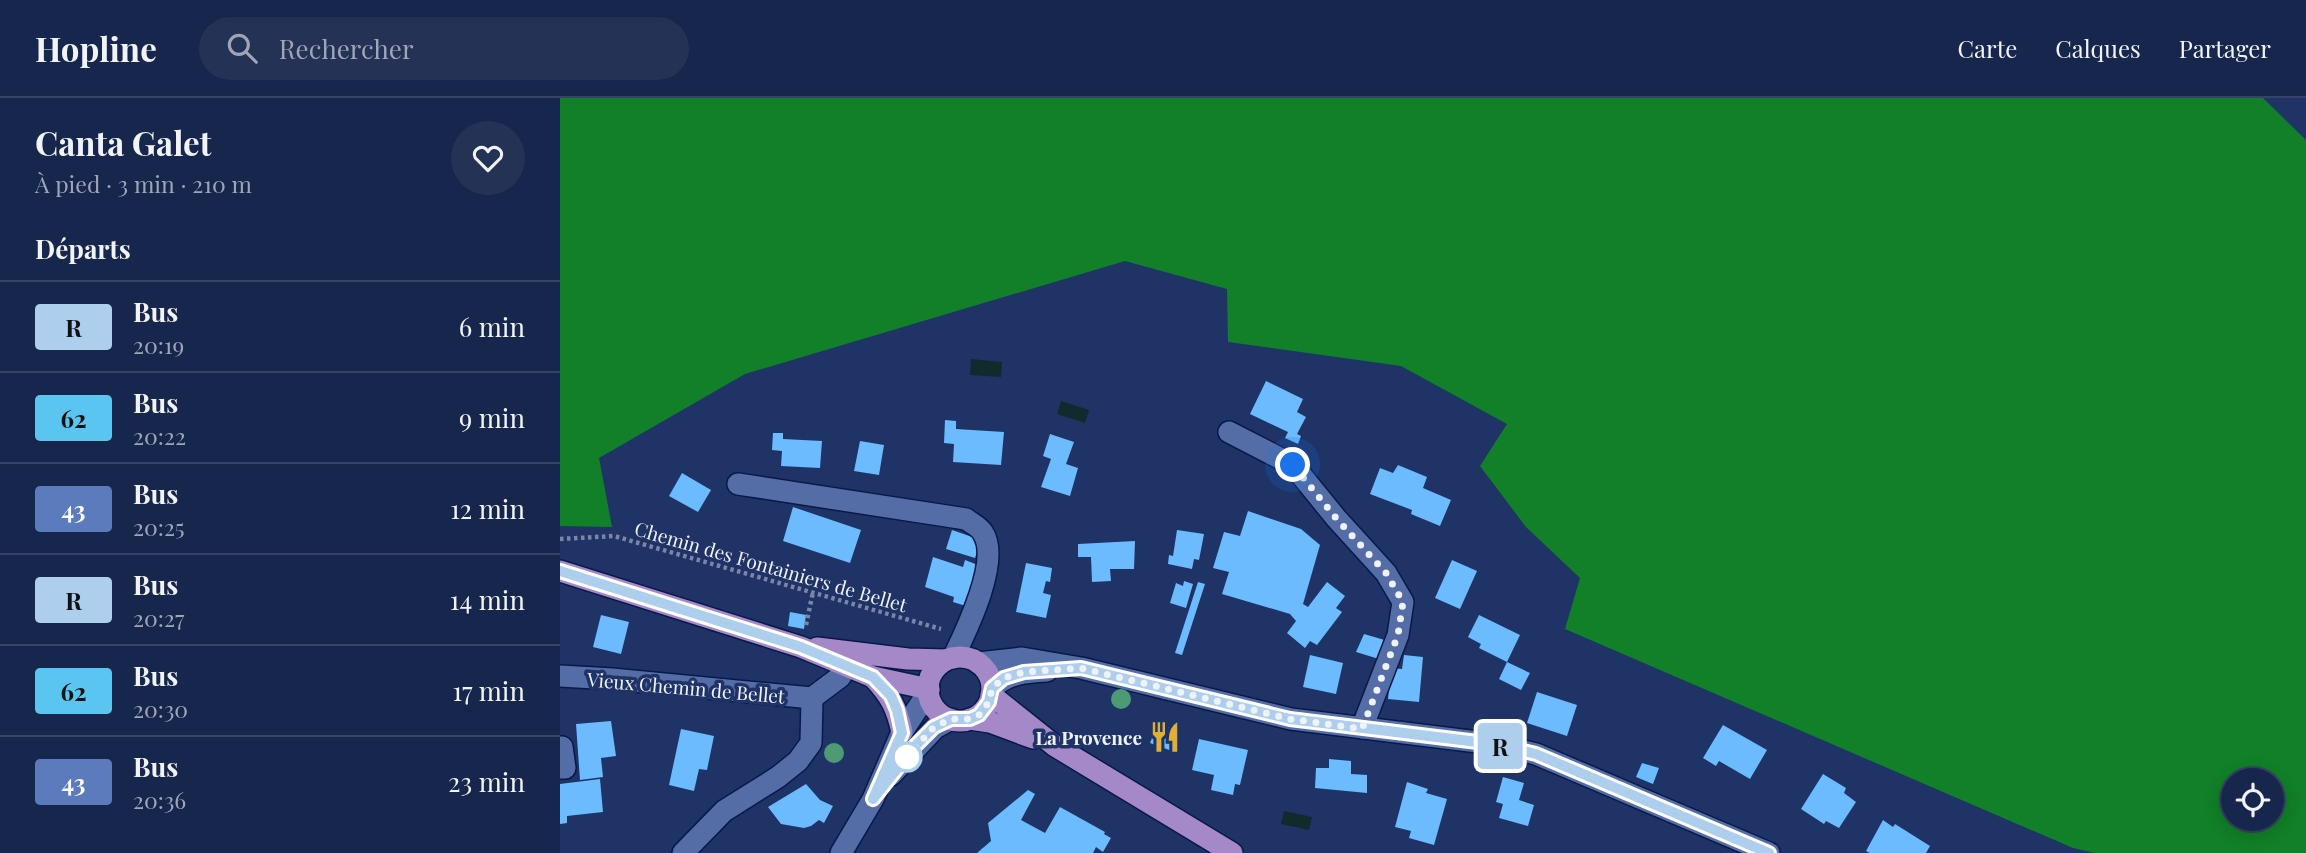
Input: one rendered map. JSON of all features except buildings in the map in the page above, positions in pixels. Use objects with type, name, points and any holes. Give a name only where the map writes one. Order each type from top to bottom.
[{"type":"main road","points":[[560,571],[801,647],[873,677],[929,690]]},
{"type":"main road","points":[[801,647],[856,651],[908,659],[971,659],[989,674],[992,692],[986,708],[961,719]]},
{"type":"main road","points":[[950,659],[933,672],[929,690],[936,709],[961,719],[990,722],[1055,746]]},
{"type":"main road","points":[[873,677],[891,696],[902,733]]},
{"type":"main road","points":[[992,692],[1055,746],[1231,853]]},
{"type":"street","points":[[1229,432],[1293,465],[1386,573],[1403,602],[1398,635],[1362,729]]},
{"type":"street","points":[[738,484],[966,519],[983,531],[988,546],[988,561],[972,618],[950,659]]},
{"type":"street","points":[[978,663],[1022,658],[1081,668],[1290,719],[1494,744],[1536,754],[1769,853]]},
{"type":"street","points":[[683,853],[724,811],[778,777],[816,746],[812,698],[840,677],[846,667]]},
{"type":"street","points":[[992,692],[1004,678],[1024,672],[1081,668]]},
{"type":"street","name":"Vieux Chemin de Bellet","points":[[560,676],[812,698]]},
{"type":"street","points":[[841,853],[873,799],[902,733],[929,690]]},
{"type":"street","points":[[873,799],[934,727],[961,719]]},
{"type":"path","name":"Chemin des Fontainiers de Bellet","points":[[560,540],[614,537],[940,628],[950,639],[950,659]]},
{"type":"path","points":[[801,647],[813,592]]},
{"type":"green space","points":[[560,98],[2263,98],[2306,140],[2306,853],[2095,853],[2073,848],[1565,629],[1580,578],[1526,527],[1480,466],[1507,424],[1401,366],[1228,342],[1227,289],[1125,261],[745,374],[599,458],[612,527],[560,526]]},
{"type":"shaded area","points":[[971,359],[1002,362],[1001,377],[970,375]]},
{"type":"shaded area","points":[[1061,401],[1089,410],[1085,423],[1057,414]]},
{"type":"shaded area","points":[[1284,811],[1312,817],[1309,830],[1281,824]]},
{"type":"bus line","name":"R","points":[[560,571],[801,647],[873,677],[891,696],[902,733],[873,799],[934,727],[951,719],[961,721],[979,715],[989,702],[992,688],[1004,678],[1024,672],[1081,668],[1290,719],[1494,744],[1536,754],[1769,853]]},
{"type":"place","name":"La Provence","points":[[1165,737]]},
{"type":"route","points":[[907,757],[934,727],[951,719],[961,721],[979,715],[989,702],[992,688],[1004,678],[1024,672],[1081,668],[1290,719],[1362,729],[1398,635],[1403,602],[1386,573],[1293,465]]}]
